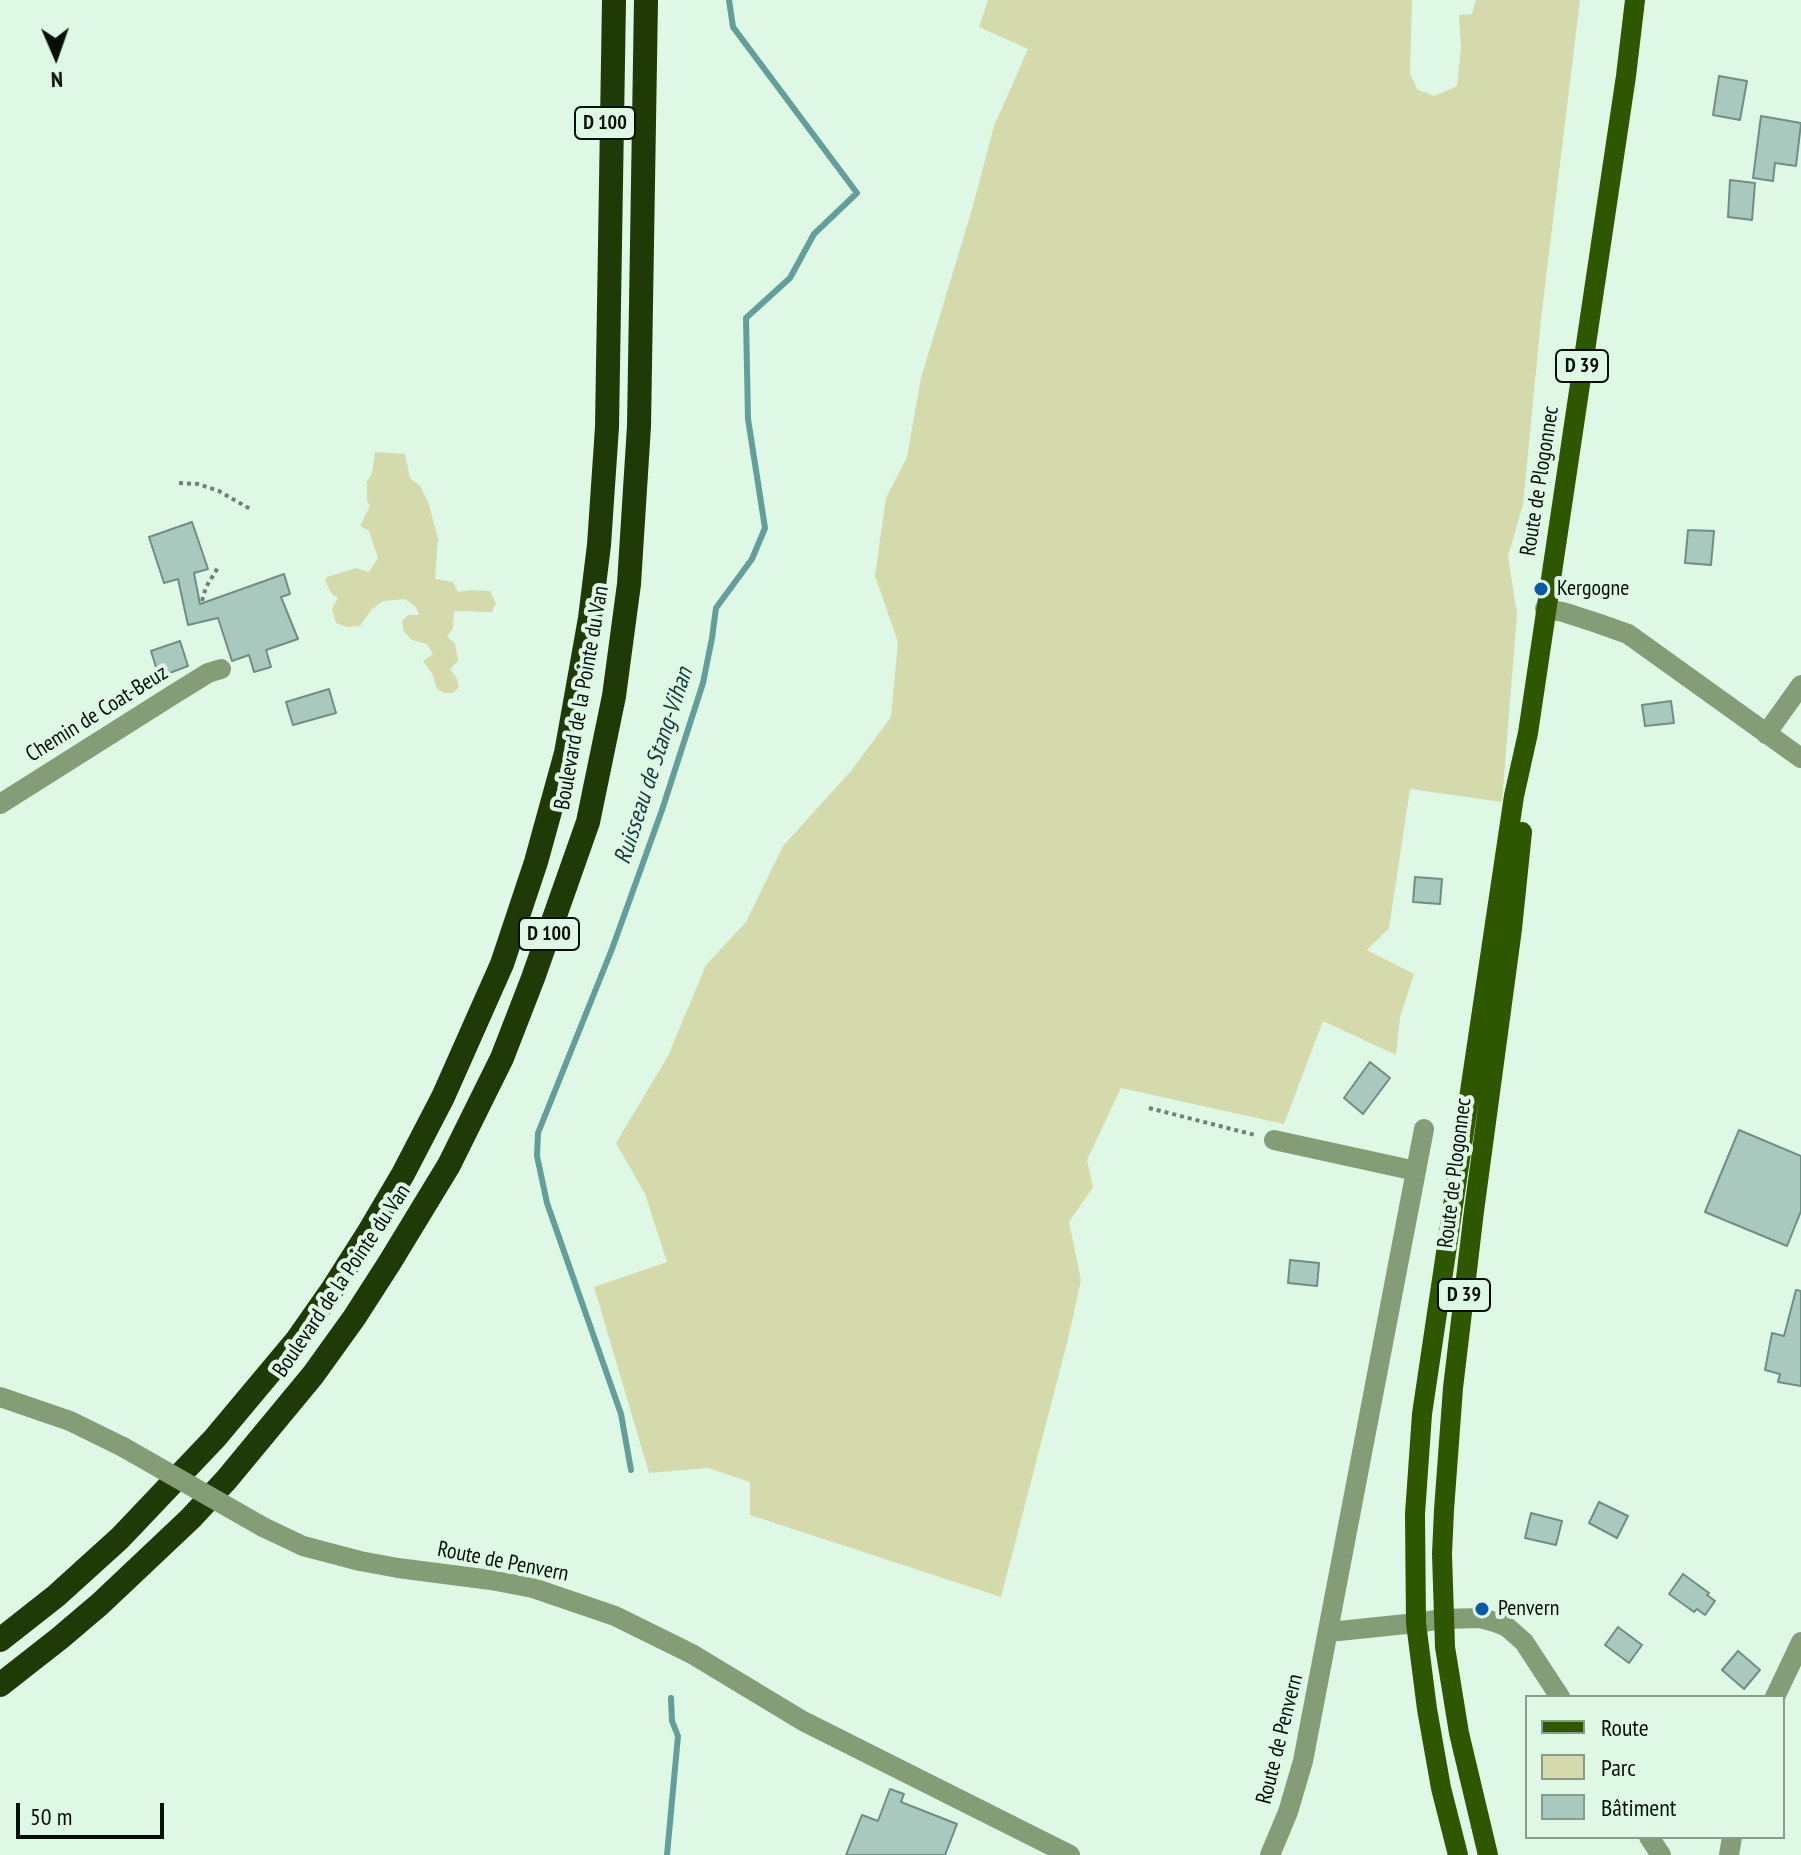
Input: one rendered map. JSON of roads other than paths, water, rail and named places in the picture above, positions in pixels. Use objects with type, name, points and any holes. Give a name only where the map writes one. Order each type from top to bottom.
[{"type":"highway","name":"D 100","points":[[600,0],[611,247]]},
{"type":"highway","name":"Boulevard de la Pointe du Van","points":[[0,1640],[56,1596],[120,1538],[215,1438],[297,1340],[353,1257],[403,1174],[443,1097],[522,909],[566,753],[590,618],[599,545],[611,247],[614,0]]},
{"type":"highway","name":"Boulevard de la Pointe du Van","points":[[0,1685],[70,1630],[191,1518],[313,1375],[354,1318],[449,1165],[502,1058],[533,978],[588,822],[614,696],[629,584],[639,426],[646,0]]},
{"type":"main road","name":"Route de Plogonnec","points":[[1458,1855],[1441,1788],[1416,1623],[1415,1514],[1422,1414],[1514,796],[1528,733],[1635,0]]},
{"type":"main road","name":"Route de Plogonnec","points":[[1488,1855],[1457,1720],[1445,1647],[1444,1510],[1450,1414],[1512,929],[1528,733]]},
{"type":"street","points":[[1545,609],[1628,634],[1801,758]]},
{"type":"street","name":"Chemin de Coat-Beuz","points":[[0,804],[195,680],[221,669]]},
{"type":"street","points":[[1766,734],[1801,685]]},
{"type":"street","name":"Route de Plogonnec","points":[[1329,1632],[1424,1129]]},
{"type":"street","name":"Route de Plogonnec","points":[[1274,1140],[1416,1171]]},
{"type":"street","name":"Route de Penvern","points":[[0,1397],[70,1421],[123,1447],[263,1527],[303,1546],[360,1561],[533,1588],[615,1616],[692,1654],[803,1721],[1070,1855]]},
{"type":"street","points":[[1329,1632],[1443,1619],[1480,1618],[1507,1627],[1524,1642],[1559,1695]]},
{"type":"street","name":"Route de Penvern","points":[[1270,1855],[1288,1812],[1303,1761],[1329,1632]]},
{"type":"street","points":[[1776,1695],[1801,1642]]},
{"type":"waterway","name":"Ruisseau de Stang-Vihan","points":[[631,1470],[621,1414],[547,1203],[537,1156],[538,1133],[612,949],[662,810],[703,683],[716,608],[752,559],[765,528],[748,419],[746,318],[790,278],[814,234],[857,193],[733,27],[729,0]]},
{"type":"waterway","name":"Ruisseau de Stang-Vihan","points":[[667,1855],[678,1736],[672,1721],[671,1698]]},
{"type":"place","name":"Kergogne","points":[[1541,589]]},
{"type":"place","name":"Penvern","points":[[1482,1609]]}]
